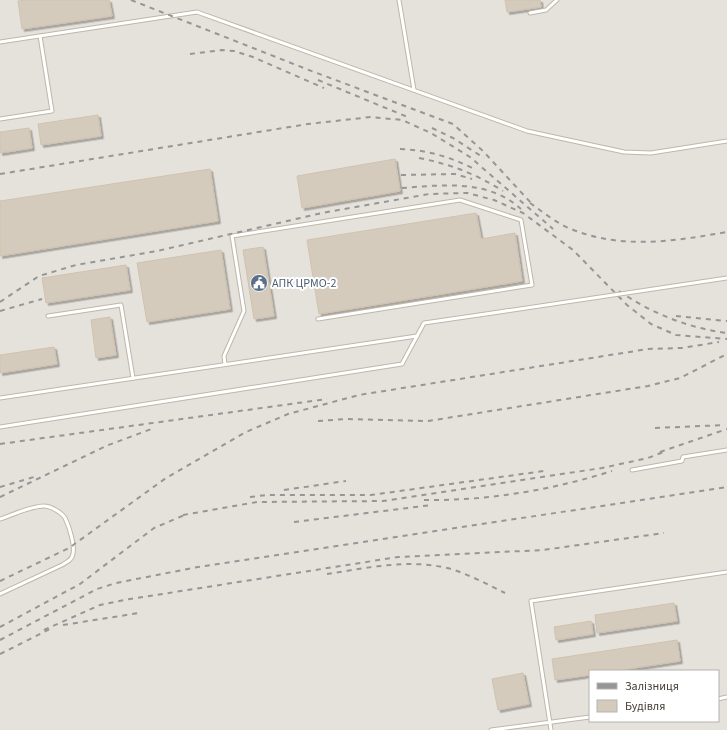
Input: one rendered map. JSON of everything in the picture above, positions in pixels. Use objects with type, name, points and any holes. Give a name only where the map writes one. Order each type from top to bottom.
[{"type":"lane","points":[[399,0],[414,90]]},
{"type":"lane","points":[[530,13],[546,10],[557,0]]},
{"type":"lane","points":[[0,42],[197,12],[527,131],[624,152],[651,153],[727,141]]},
{"type":"lane","points":[[0,119],[52,111],[40,36]]},
{"type":"lane","points":[[225,364],[224,356],[244,311],[232,236],[460,200],[521,220],[532,285],[318,319]]},
{"type":"lane","points":[[0,427],[402,364],[424,323],[727,278]]},
{"type":"lane","points":[[48,316],[121,305],[132,378]]},
{"type":"lane","points":[[0,398],[417,336]]},
{"type":"lane","points":[[632,470],[682,461],[683,457],[727,450]]},
{"type":"lane","points":[[0,519],[34,508],[45,506],[52,508],[65,518],[73,546],[73,555],[70,560],[0,594]]},
{"type":"lane","points":[[551,730],[531,601],[727,572]]},
{"type":"lane","points":[[491,730],[589,717]]},
{"type":"shaded area","points":[[0,0],[727,0],[727,730],[0,730]]},
{"type":"building","points":[[109,0],[112,16],[22,29],[18,1]]},
{"type":"building","points":[[505,0],[540,0],[541,7],[507,12]]},
{"type":"building","points":[[98,115],[101,136],[41,145],[38,124]]},
{"type":"building","points":[[29,128],[32,148],[0,153],[0,132]]},
{"type":"building","points":[[395,159],[400,191],[302,208],[297,176]]},
{"type":"building","points":[[210,169],[218,221],[0,256],[0,201]]},
{"type":"building","points":[[476,213],[481,239],[515,233],[522,281],[319,314],[307,240]]},
{"type":"building","points":[[263,247],[274,316],[254,319],[243,250]]},
{"type":"building","points":[[221,250],[230,309],[147,322],[137,263]]},
{"type":"building","points":[[126,265],[130,290],[46,303],[42,278]]},
{"type":"building","points":[[110,317],[116,355],[96,358],[91,320]]},
{"type":"building","points":[[54,347],[57,364],[0,373],[0,355]]},
{"type":"building","points":[[674,603],[677,621],[597,633],[595,615]]},
{"type":"building","points":[[591,621],[593,634],[556,640],[554,627]]},
{"type":"building","points":[[677,640],[680,661],[621,670],[589,670],[589,675],[555,680],[552,659]]},
{"type":"building","points":[[523,673],[529,704],[498,710],[492,679]]},
{"type":"railway","points":[[131,0],[314,72],[453,124],[483,151],[532,204]]},
{"type":"railway","points":[[190,54],[222,50],[234,51],[253,57],[324,88]]},
{"type":"railway","points":[[318,80],[410,118]]},
{"type":"railway","points":[[0,174],[308,124],[371,117],[402,120],[431,133],[470,157],[553,229]]},
{"type":"railway","points":[[432,128],[453,138],[484,158]]},
{"type":"railway","points":[[400,149],[439,155],[458,161],[476,170]]},
{"type":"railway","points":[[419,158],[462,170],[503,191]]},
{"type":"railway","points":[[401,175],[455,174],[472,179]]},
{"type":"railway","points":[[402,188],[449,185],[480,188],[508,199],[521,209]]},
{"type":"railway","points":[[0,302],[39,276],[76,265],[157,251],[322,213],[429,194],[467,193],[494,200],[523,213],[573,250],[627,305],[651,324],[676,335],[727,339]]},
{"type":"railway","points":[[530,203],[565,227],[590,236],[610,240],[629,242],[668,241],[727,232]]},
{"type":"railway","points":[[619,291],[657,313],[684,323],[712,331],[727,333]]},
{"type":"railway","points":[[0,311],[42,299]]},
{"type":"railway","points":[[676,316],[727,321]]},
{"type":"railway","points":[[0,581],[69,548],[166,478],[246,432],[288,414],[359,395],[648,349],[682,348],[719,342]]},
{"type":"railway","points":[[318,421],[346,419],[428,421],[648,386],[680,378],[727,354]]},
{"type":"railway","points":[[0,444],[327,399]]},
{"type":"railway","points":[[655,428],[725,425]]},
{"type":"railway","points":[[0,497],[106,446],[154,428]]},
{"type":"railway","points":[[660,452],[727,429]]},
{"type":"railway","points":[[183,515],[257,502],[383,501],[602,468],[648,458],[666,451]]},
{"type":"railway","points":[[250,497],[267,495],[371,495],[544,471]]},
{"type":"railway","points":[[424,500],[472,499],[519,493],[566,484],[612,471]]},
{"type":"railway","points":[[0,487],[34,477]]},
{"type":"railway","points":[[284,490],[346,481]]},
{"type":"railway","points":[[0,640],[97,589],[116,583],[198,567],[727,487]]},
{"type":"railway","points":[[294,522],[432,505]]},
{"type":"railway","points":[[0,627],[80,584],[154,528],[187,514]]},
{"type":"railway","points":[[44,630],[100,605],[124,600],[398,557],[543,550],[664,533]]},
{"type":"railway","points":[[327,574],[389,565],[420,564],[451,569],[505,593]]},
{"type":"railway","points":[[63,625],[139,613]]},
{"type":"railway","points":[[0,654],[50,629]]},
{"type":"place","name":"АПК ЦРМО-2","points":[[259,283]]}]
